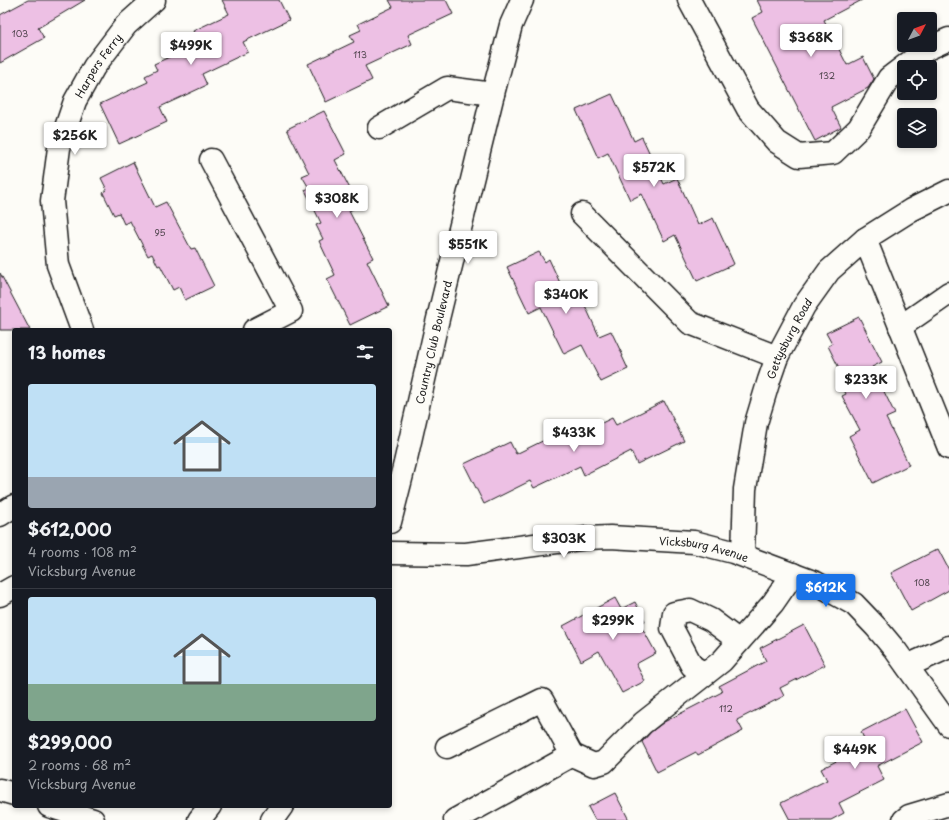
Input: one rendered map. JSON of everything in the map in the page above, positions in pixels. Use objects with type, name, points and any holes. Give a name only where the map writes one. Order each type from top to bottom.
[{"type":"street","name":"Harpers Ferry","points":[[81,328],[58,264],[52,201],[60,148],[75,101],[94,66],[126,25],[154,0]]},
{"type":"street","name":"Country Club Boulevard","points":[[392,514],[493,94],[511,25],[522,0]]},
{"type":"street","points":[[689,0],[748,109],[777,142],[799,156],[834,153],[859,128],[889,78],[927,49],[949,39]]},
{"type":"street","points":[[379,128],[447,88],[493,94]]},
{"type":"street","points":[[212,160],[291,311],[258,328]]},
{"type":"street","name":"Gettysburg Road","points":[[742,556],[745,489],[756,423],[777,357],[804,306],[829,271],[865,239],[911,210],[949,191]]},
{"type":"street","points":[[582,214],[690,323],[777,357]]},
{"type":"street","points":[[865,239],[949,448]]},
{"type":"street","points":[[900,327],[949,293]]},
{"type":"street","points":[[0,515],[12,507]]},
{"type":"street","name":"Vicksburg Avenue","points":[[392,553],[466,554],[587,538],[610,537],[694,542],[733,552],[816,583],[854,604],[896,651],[949,726]]},
{"type":"street","points":[[447,747],[542,700],[572,755],[594,765],[604,762],[643,723],[722,661],[773,603],[793,574]]},
{"type":"street","points":[[0,595],[12,589]]},
{"type":"street","points":[[705,674],[692,666],[672,628],[674,613],[690,610],[711,620],[739,641]]},
{"type":"street","points":[[907,666],[949,647]]},
{"type":"street","points":[[455,820],[572,755]]},
{"type":"street","points":[[0,790],[12,793]]},
{"type":"street","points":[[904,820],[909,816],[949,804]]},
{"type":"street","points":[[58,808],[93,820]]},
{"type":"street","points":[[199,820],[208,808]]},
{"type":"street","points":[[272,820],[281,808]]},
{"type":"building","points":[[28,0],[85,0],[38,28],[44,38],[0,63],[0,15]]},
{"type":"building","points":[[222,0],[279,0],[289,20],[243,42],[248,52],[202,74],[207,85],[160,107],[167,122],[119,144],[100,104],[148,82],[145,76],[157,70],[154,64],[189,48],[186,42],[196,37],[193,31],[229,14]]},
{"type":"building","points":[[389,0],[446,0],[453,14],[408,35],[412,44],[365,66],[372,80],[326,102],[308,64],[354,42],[350,35],[361,30],[358,24],[393,7]]},
{"type":"building","points":[[757,0],[862,0],[824,20],[847,65],[863,57],[874,79],[868,88],[831,107],[841,127],[815,141],[752,18],[763,12]]},
{"type":"building","points":[[612,94],[634,141],[642,137],[664,184],[677,178],[698,225],[713,218],[734,264],[697,281],[675,235],[664,241],[642,194],[630,200],[608,153],[598,158],[576,110]]},
{"type":"building","points":[[324,111],[346,154],[335,160],[359,206],[349,211],[373,258],[367,261],[389,306],[350,325],[327,279],[335,275],[319,241],[323,239],[316,225],[321,223],[305,190],[309,188],[302,176],[309,173],[287,129]]},
{"type":"building","points":[[133,162],[155,207],[166,202],[191,249],[195,248],[214,286],[185,300],[179,287],[173,290],[160,265],[158,266],[152,254],[148,256],[130,221],[124,224],[119,213],[114,215],[103,193],[107,190],[101,178]]},
{"type":"building","points":[[539,252],[545,262],[549,259],[566,296],[573,292],[578,303],[583,301],[599,336],[611,331],[628,369],[601,382],[582,345],[564,354],[541,307],[529,313],[507,267]]},
{"type":"building","points":[[0,273],[29,328],[0,330]]},
{"type":"building","points":[[859,317],[882,362],[872,367],[895,414],[886,418],[909,465],[873,483],[849,436],[860,430],[842,396],[846,394],[839,380],[844,378],[828,346],[832,344],[826,333]]},
{"type":"building","points":[[664,401],[684,441],[637,464],[631,451],[584,475],[580,466],[534,488],[530,481],[484,504],[464,464],[510,442],[516,454],[563,431],[567,440],[612,418],[616,425]]},
{"type":"building","points":[[938,549],[949,570],[949,590],[911,611],[891,573]]},
{"type":"building","points":[[615,598],[621,609],[635,602],[645,621],[640,624],[656,653],[636,664],[645,681],[622,693],[599,651],[581,661],[563,626]]},
{"type":"building","points":[[804,625],[825,665],[780,688],[784,696],[737,720],[743,731],[698,755],[696,752],[657,772],[642,742],[651,732],[664,722],[722,692],[719,686],[766,661],[760,648]]},
{"type":"building","points":[[905,709],[923,742],[877,766],[884,780],[839,803],[844,813],[831,820],[790,820],[781,803],[827,780],[821,769],[867,745],[861,732]]},
{"type":"building","points":[[615,793],[629,820],[595,820],[588,807]]}]
